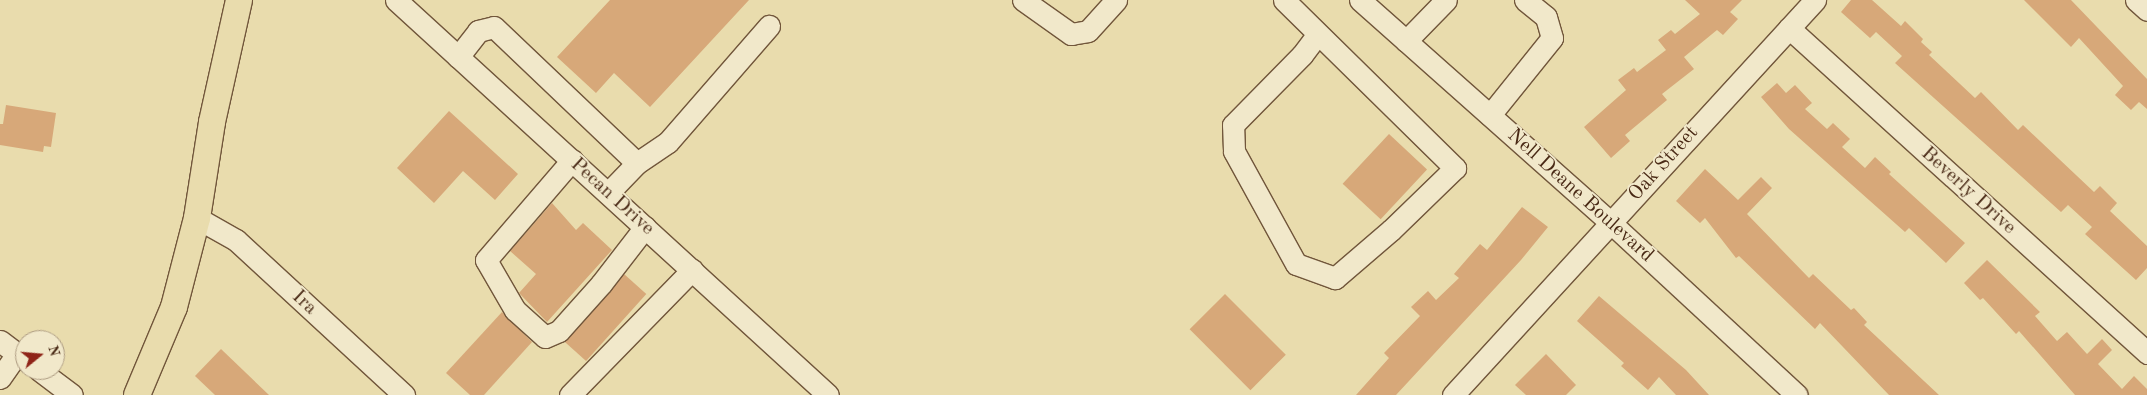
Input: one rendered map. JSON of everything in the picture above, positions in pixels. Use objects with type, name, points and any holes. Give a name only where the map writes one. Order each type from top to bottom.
[{"type":"main road","points":[[138,394],[174,307],[197,218],[212,122],[239,0]]},
{"type":"street","name":"Pecan Drive","points":[[396,0],[828,395]]},
{"type":"street","points":[[1023,0],[1070,34],[1088,31],[1116,0]]},
{"type":"street","points":[[1284,0],[1317,35],[1361,72],[1455,168],[1391,230],[1335,278],[1296,264],[1270,223],[1234,151],[1233,125],[1302,55],[1317,35]]},
{"type":"street","name":"Nell Deane Boulevard","points":[[1360,0],[1611,223],[1797,395]]},
{"type":"street","points":[[1406,41],[1446,0]]},
{"type":"street","points":[[1490,115],[1552,38],[1546,16],[1525,0]]},
{"type":"street","name":"Oak Street","points":[[1453,395],[1815,0]]},
{"type":"street","points":[[2136,0],[2147,10]]},
{"type":"street","points":[[608,193],[637,163],[668,142],[769,26]]},
{"type":"street","points":[[458,57],[478,31],[494,27],[637,163]]},
{"type":"street","name":"Beverly Drive","points":[[1789,28],[2147,353]]},
{"type":"street","points":[[572,160],[486,260],[514,310],[545,337],[559,331],[601,284],[644,227]]},
{"type":"street","name":"Ira","points":[[197,218],[236,240],[404,395]]},
{"type":"street","points":[[570,395],[692,270]]},
{"type":"street","points":[[0,378],[14,352]]},
{"type":"street","points":[[52,380],[72,395]]},
{"type":"building","points":[[610,0],[749,0],[650,107],[614,73],[596,93],[557,57]]},
{"type":"building","points":[[1685,0],[1742,0],[1730,12],[1738,19],[1723,35],[1717,30],[1684,57],[1694,69],[1662,94],[1667,100],[1625,135],[1630,141],[1611,158],[1584,127],[1626,90],[1618,80],[1634,68],[1637,72],[1666,50],[1658,40],[1671,30],[1675,34],[1700,14]]},
{"type":"building","points":[[1851,0],[1872,0],[1901,26],[1905,21],[1923,39],[1921,42],[1932,52],[1929,55],[1975,98],[1981,92],[2018,130],[2023,125],[2094,192],[2100,186],[2117,203],[2110,211],[2147,246],[2147,268],[2136,280],[2085,234],[2092,227],[2068,205],[2061,212],[1895,63],[1902,56],[1876,32],[1870,38],[1841,12]]},
{"type":"building","points":[[2024,0],[2071,0],[2147,79],[2147,109],[2139,102],[2131,110],[2115,95],[2123,86],[2079,38],[2071,47]]},
{"type":"building","points":[[1777,83],[1786,93],[1795,85],[1812,103],[1805,109],[1827,129],[1833,123],[1850,139],[1842,147],[1865,168],[1875,157],[1891,172],[1889,174],[1965,243],[1946,263],[1909,228],[1905,232],[1789,129],[1761,97]]},
{"type":"building","points":[[6,105],[56,113],[51,147],[44,146],[43,152],[0,145],[0,124],[3,124]]},
{"type":"building","points":[[449,111],[518,174],[495,200],[463,171],[434,203],[397,168]]},
{"type":"building","points":[[1389,134],[1427,169],[1381,219],[1343,184]]},
{"type":"building","points":[[1705,169],[1738,200],[1761,177],[1772,188],[1747,214],[1809,278],[1813,274],[1851,310],[1854,308],[1867,322],[1864,325],[1939,395],[1889,395],[1820,323],[1815,329],[1739,256],[1736,258],[1705,218],[1700,223],[1676,201]]},
{"type":"building","points":[[552,203],[576,230],[583,223],[612,250],[547,322],[519,293],[536,274],[510,251]]},
{"type":"building","points":[[1522,207],[1548,227],[1521,260],[1396,395],[1356,395],[1389,358],[1384,353],[1420,316],[1411,307],[1428,291],[1436,300],[1459,278],[1454,274],[1480,244],[1487,250]]},
{"type":"building","points":[[1987,260],[2040,312],[2035,316],[2057,341],[2067,332],[2087,354],[2102,339],[2112,350],[2098,364],[2122,389],[2134,376],[2147,389],[2147,395],[2075,395],[2019,331],[2016,334],[1983,298],[1980,300],[1964,283]]},
{"type":"building","points":[[624,274],[646,294],[586,361],[564,341]]},
{"type":"building","points":[[1225,294],[1286,355],[1250,390],[1190,329]]},
{"type":"building","points":[[1599,296],[1686,370],[1709,395],[1676,395],[1659,377],[1648,390],[1621,366],[1624,363],[1577,321]]},
{"type":"building","points":[[502,312],[532,342],[484,395],[470,395],[446,373]]},
{"type":"building","points":[[221,349],[269,395],[215,395],[195,376]]},
{"type":"building","points":[[1546,354],[1576,385],[1566,395],[1526,395],[1515,385]]}]
